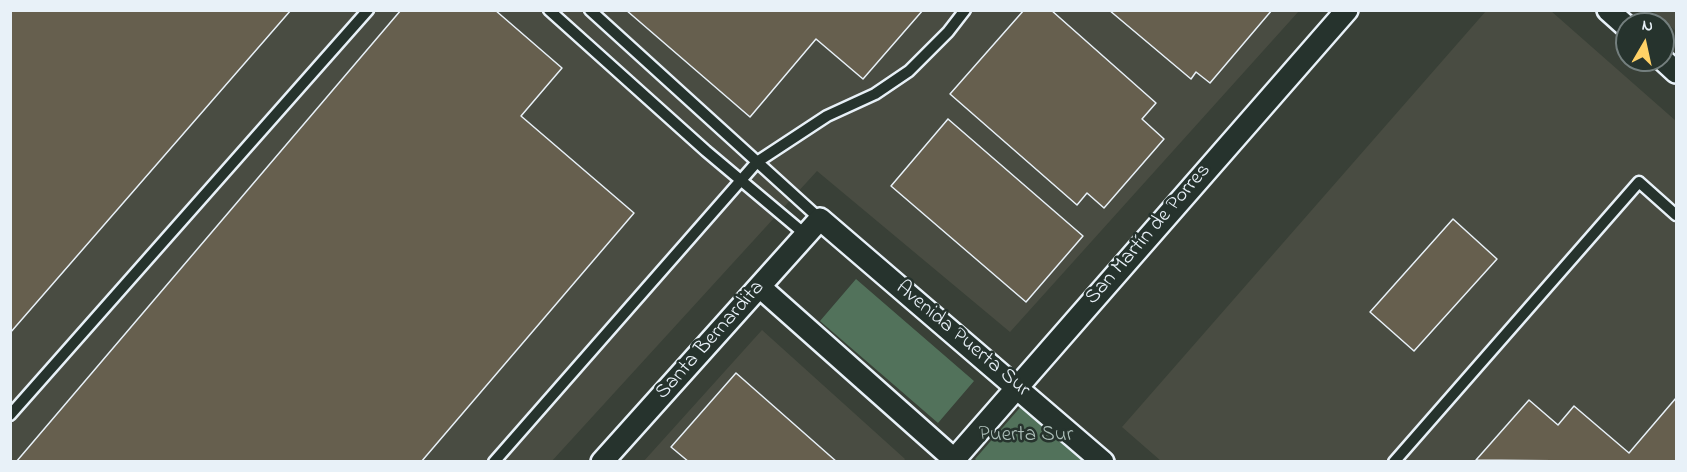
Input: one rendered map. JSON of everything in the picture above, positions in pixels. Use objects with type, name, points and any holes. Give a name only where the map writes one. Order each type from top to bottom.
[{"type":"street","name":"San Martín de Porres","points":[[954,461],[1347,10]]},
{"type":"street","name":"Avenida Puerta Sur","points":[[820,219],[1103,462]]},
{"type":"street","name":"Santa Bernardita","points":[[602,462],[820,219]]},
{"type":"street","points":[[760,287],[954,461]]},
{"type":"lane","points":[[10,415],[368,10]]},
{"type":"lane","points":[[549,10],[740,180],[806,235]]},
{"type":"lane","points":[[590,10],[820,219]]},
{"type":"lane","points":[[494,462],[757,162],[827,116],[875,94],[909,71],[948,32],[965,10]]},
{"type":"lane","points":[[1394,462],[1639,182],[1677,215]]},
{"type":"shaded area","points":[[10,11],[1299,11],[1010,332],[817,171],[551,462],[11,461]]},
{"type":"shaded area","points":[[1486,11],[1551,11],[1615,67],[1615,72],[1620,72],[1676,121],[1676,461],[1161,461],[1122,427]]},
{"type":"shaded area","points":[[1676,11],[1676,31],[1675,12],[1654,12]]},
{"type":"shaded area","points":[[762,330],[905,459],[903,462],[643,462]]},
{"type":"green space","points":[[856,279],[974,381],[938,423],[820,321]]},
{"type":"green space","name":"Puerta Sur","points":[[1024,403],[1089,461],[978,462],[975,459]]},
{"type":"building","points":[[10,10],[291,10],[10,333]]},
{"type":"building","points":[[401,10],[495,10],[562,68],[521,116],[634,213],[421,462],[16,462]]},
{"type":"building","points":[[626,10],[923,10],[863,79],[816,39],[750,117]]},
{"type":"building","points":[[1024,10],[1051,10],[1156,103],[1142,119],[1164,139],[1104,208],[1087,193],[1077,205],[950,94]]},
{"type":"building","points":[[1109,10],[1272,10],[1210,83],[1196,72],[1191,79]]},
{"type":"building","points":[[948,119],[1083,236],[1026,302],[891,186]]},
{"type":"building","points":[[1453,219],[1497,259],[1414,351],[1370,312]]},
{"type":"building","points":[[736,373],[837,462],[689,462],[671,447]]},
{"type":"building","points":[[1676,398],[1676,462],[1476,460],[1529,400],[1558,425],[1574,406],[1629,453]]}]
